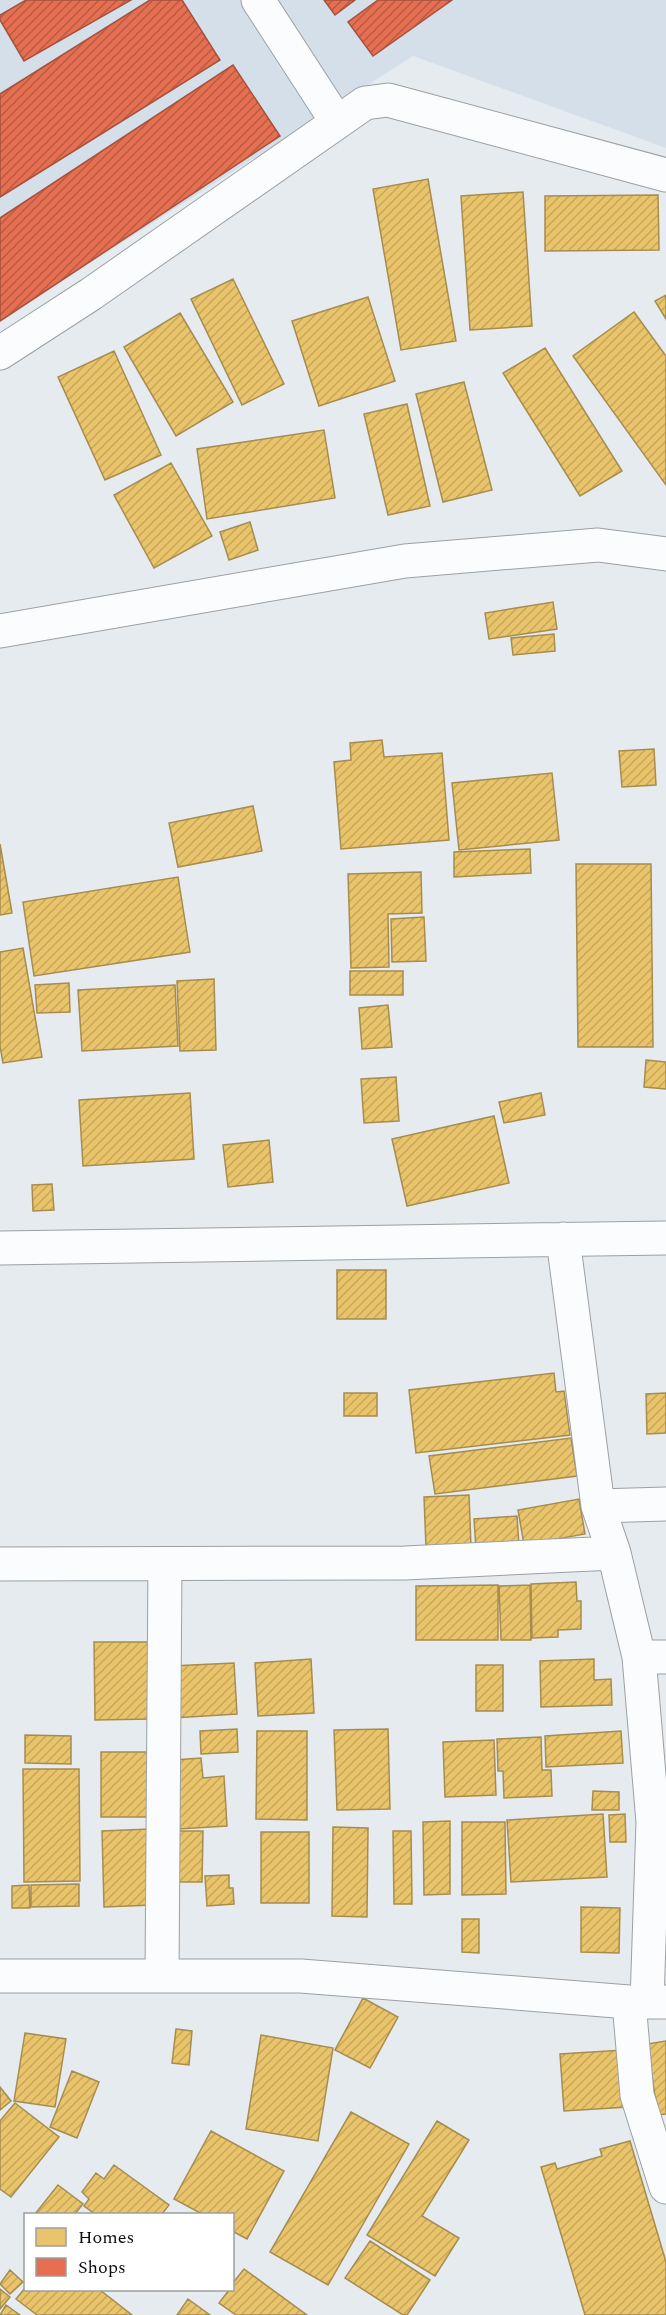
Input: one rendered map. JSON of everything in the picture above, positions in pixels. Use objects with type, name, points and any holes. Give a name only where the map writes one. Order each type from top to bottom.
[{"type":"street","points":[[258,0],[337,122]]},
{"type":"street","points":[[0,353],[91,294],[365,103],[388,100],[666,175]]},
{"type":"street","points":[[0,631],[405,561],[598,545],[666,554]]},
{"type":"street","points":[[0,1248],[666,1238]]},
{"type":"street","points":[[563,1239],[598,1506],[652,1657],[660,1822],[647,2002],[637,2094],[666,2187]]},
{"type":"street","points":[[598,1506],[666,1504]]},
{"type":"street","points":[[0,1564],[405,1563],[614,1553]]},
{"type":"street","points":[[162,1975],[165,1564]]},
{"type":"street","points":[[0,1976],[301,1976],[647,2002]]},
{"type":"shaded area","points":[[0,0],[666,0],[666,148],[413,56],[0,321]]},
{"type":"building: Homes","points":[[428,179],[456,341],[401,350],[373,189]]},
{"type":"building: Homes","points":[[523,192],[532,326],[470,330],[461,196]]},
{"type":"building: Homes","points":[[658,195],[659,250],[545,251],[545,196]]},
{"type":"building: Homes","points":[[233,279],[284,384],[242,405],[191,299]]},
{"type":"building: Homes","points":[[666,295],[666,319],[655,301]]},
{"type":"building: Homes","points":[[368,297],[395,381],[319,406],[292,321]]},
{"type":"building: Homes","points":[[634,312],[666,356],[666,485],[573,356]]},
{"type":"building: Homes","points":[[180,313],[233,402],[176,436],[124,347]]},
{"type":"building: Homes","points":[[545,348],[622,471],[580,496],[503,373]]},
{"type":"building: Homes","points":[[114,351],[161,455],[105,480],[58,377]]},
{"type":"building: Homes","points":[[464,382],[492,490],[443,502],[416,394]]},
{"type":"building: Homes","points":[[407,404],[430,506],[388,515],[364,414]]},
{"type":"building: Homes","points":[[324,430],[335,498],[207,519],[197,449]]},
{"type":"building: Homes","points":[[171,463],[212,536],[154,568],[114,495]]},
{"type":"building: Homes","points":[[250,522],[258,550],[229,560],[220,532]]},
{"type":"building: Homes","points":[[553,602],[557,629],[489,639],[485,613]]},
{"type":"building: Homes","points":[[554,634],[555,651],[513,655],[511,638]]},
{"type":"building: Homes","points":[[382,740],[384,757],[442,753],[449,840],[341,849],[334,762],[351,760],[350,743]]},
{"type":"building: Homes","points":[[654,749],[656,785],[622,787],[619,751]]},
{"type":"building: Homes","points":[[552,773],[559,840],[459,850],[452,783]]},
{"type":"building: Homes","points":[[253,806],[262,851],[178,867],[169,823]]},
{"type":"building: Homes","points":[[0,844],[12,913],[0,915]]},
{"type":"building: Homes","points":[[530,849],[531,873],[454,877],[454,852]]},
{"type":"building: Homes","points":[[576,864],[651,864],[653,1047],[578,1047]]},
{"type":"building: Homes","points":[[421,872],[422,913],[388,914],[389,967],[351,968],[348,874]]},
{"type":"building: Homes","points":[[178,877],[190,952],[34,976],[23,902]]},
{"type":"building: Homes","points":[[424,917],[426,961],[392,962],[391,919]]},
{"type":"building: Homes","points":[[23,948],[42,1057],[3,1063],[0,1046],[0,952]]},
{"type":"building: Homes","points":[[350,971],[403,971],[403,995],[350,995]]},
{"type":"building: Homes","points":[[214,979],[216,1050],[180,1051],[177,981]]},
{"type":"building: Homes","points":[[69,983],[70,1012],[37,1013],[35,985]]},
{"type":"building: Homes","points":[[175,985],[178,1046],[82,1051],[78,990]]},
{"type":"building: Homes","points":[[388,1005],[392,1047],[362,1049],[359,1008]]},
{"type":"building: Homes","points":[[646,1060],[666,1062],[666,1089],[644,1087]]},
{"type":"building: Homes","points":[[396,1077],[399,1121],[364,1123],[361,1079]]},
{"type":"building: Homes","points":[[190,1093],[194,1159],[83,1166],[79,1100]]},
{"type":"building: Homes","points":[[541,1093],[545,1115],[504,1123],[499,1102]]},
{"type":"building: Homes","points":[[494,1116],[509,1183],[407,1206],[392,1139]]},
{"type":"building: Homes","points":[[269,1140],[273,1182],[228,1187],[223,1145]]},
{"type":"building: Homes","points":[[52,1184],[54,1210],[33,1211],[32,1185]]},
{"type":"building: Homes","points":[[337,1270],[386,1270],[386,1319],[337,1319]]},
{"type":"building: Homes","points":[[554,1373],[556,1392],[564,1391],[570,1435],[416,1453],[409,1390]]},
{"type":"building: Homes","points":[[344,1393],[377,1393],[377,1416],[344,1416]]},
{"type":"building: Homes","points":[[666,1393],[666,1433],[647,1434],[646,1394]]},
{"type":"building: Homes","points":[[571,1438],[577,1476],[435,1494],[429,1456]]},
{"type":"building: Homes","points":[[469,1495],[471,1546],[426,1548],[424,1497]]},
{"type":"building: Homes","points":[[579,1499],[585,1534],[524,1545],[518,1510]]},
{"type":"building: Homes","points":[[517,1516],[519,1546],[476,1549],[474,1519]]},
{"type":"building: Homes","points":[[576,1582],[577,1601],[581,1601],[581,1629],[558,1630],[558,1637],[532,1638],[531,1584]]},
{"type":"building: Homes","points":[[498,1585],[498,1640],[416,1640],[416,1586]]},
{"type":"building: Homes","points":[[530,1585],[531,1640],[501,1640],[499,1586]]},
{"type":"building: Homes","points":[[94,1642],[150,1642],[152,1719],[95,1720]]},
{"type":"building: Homes","points":[[311,1659],[314,1713],[258,1716],[255,1663]]},
{"type":"building: Homes","points":[[594,1659],[594,1680],[611,1679],[612,1705],[541,1707],[540,1661]]},
{"type":"building: Homes","points":[[234,1663],[237,1714],[173,1718],[171,1666]]},
{"type":"building: Homes","points":[[476,1665],[503,1665],[503,1711],[476,1711]]},
{"type":"building: Homes","points":[[237,1729],[238,1752],[201,1754],[200,1731]]},
{"type":"building: Homes","points":[[388,1729],[390,1809],[337,1810],[334,1730]]},
{"type":"building: Homes","points":[[257,1731],[307,1731],[307,1820],[256,1819]]},
{"type":"building: Homes","points":[[621,1731],[623,1763],[546,1767],[545,1736]]},
{"type":"building: Homes","points":[[25,1735],[71,1736],[71,1764],[25,1763]]},
{"type":"building: Homes","points":[[541,1737],[542,1770],[551,1770],[552,1796],[504,1798],[503,1771],[498,1771],[497,1739]]},
{"type":"building: Homes","points":[[494,1740],[496,1795],[445,1797],[443,1742]]},
{"type":"building: Homes","points":[[101,1752],[150,1752],[150,1817],[101,1817]]},
{"type":"building: Homes","points":[[201,1758],[203,1778],[224,1776],[227,1826],[179,1829],[174,1760]]},
{"type":"building: Homes","points":[[23,1769],[79,1769],[80,1881],[24,1882]]},
{"type":"building: Homes","points":[[593,1791],[619,1792],[619,1810],[592,1810]]},
{"type":"building: Homes","points":[[603,1814],[607,1877],[511,1882],[507,1820]]},
{"type":"building: Homes","points":[[625,1814],[626,1842],[610,1842],[609,1815]]},
{"type":"building: Homes","points":[[450,1821],[450,1894],[424,1895],[423,1822]]},
{"type":"building: Homes","points":[[462,1822],[505,1822],[506,1894],[462,1895]]},
{"type":"building: Homes","points":[[333,1827],[368,1828],[367,1917],[332,1916]]},
{"type":"building: Homes","points":[[150,1829],[152,1905],[104,1907],[102,1831]]},
{"type":"building: Homes","points":[[173,1831],[203,1831],[202,1882],[178,1882]]},
{"type":"building: Homes","points":[[393,1831],[411,1831],[412,1904],[394,1904]]},
{"type":"building: Homes","points":[[261,1832],[309,1832],[309,1903],[261,1903]]},
{"type":"building: Homes","points":[[229,1875],[229,1888],[233,1888],[234,1904],[207,1906],[205,1876]]},
{"type":"building: Homes","points":[[79,1884],[79,1906],[31,1907],[31,1885]]},
{"type":"building: Homes","points":[[29,1885],[30,1908],[12,1908],[12,1886]]},
{"type":"building: Homes","points":[[581,1907],[620,1908],[619,1953],[581,1952]]},
{"type":"building: Homes","points":[[462,1919],[479,1919],[479,1953],[462,1952]]},
{"type":"building: Homes","points":[[363,1998],[398,2017],[370,2068],[335,2050]]},
{"type":"building: Homes","points":[[176,2029],[192,2031],[189,2065],[172,2063]]},
{"type":"building: Homes","points":[[25,2033],[66,2039],[55,2107],[14,2101]]},
{"type":"building: Homes","points":[[261,2035],[333,2048],[318,2141],[246,2129]]},
{"type":"building: Homes","points":[[666,2041],[666,2114],[658,2115],[647,2044]]},
{"type":"building: Homes","points":[[624,2050],[628,2107],[564,2111],[560,2054]]},
{"type":"building: Homes","points":[[72,2071],[99,2082],[77,2138],[50,2127]]},
{"type":"building: Homes","points":[[0,2087],[11,2101],[0,2110]]},
{"type":"building: Homes","points":[[15,2103],[59,2137],[11,2197],[0,2189],[0,2121]]},
{"type":"building: Homes","points":[[351,2112],[409,2144],[328,2285],[270,2252]]},
{"type":"building: Homes","points":[[437,2121],[469,2140],[422,2216],[459,2238],[435,2276],[367,2235]]},
{"type":"building: Homes","points":[[211,2131],[284,2171],[247,2239],[234,2232],[234,2213],[200,2213],[174,2199]]},
{"type":"building: Homes","points":[[630,2141],[666,2262],[666,2315],[585,2315],[541,2167],[555,2163],[557,2169],[602,2156],[600,2149]]},
{"type":"building: Homes","points":[[114,2165],[169,2205],[163,2213],[94,2213],[84,2206],[89,2199],[82,2192],[96,2173],[104,2179]]},
{"type":"building: Homes","points":[[58,2185],[83,2204],[76,2213],[36,2213]]},
{"type":"building: Homes","points":[[370,2241],[430,2280],[407,2315],[403,2315],[345,2278]]},
{"type":"building: Homes","points":[[244,2269],[307,2315],[236,2315],[219,2303],[228,2291],[234,2291],[234,2282]]},
{"type":"building: Homes","points":[[10,2270],[23,2282],[10,2294],[0,2284]]},
{"type":"building: Homes","points":[[0,2289],[10,2297],[0,2309]]},
{"type":"building: Homes","points":[[24,2289],[101,2291],[132,2315],[37,2315],[16,2299]]},
{"type":"building: Homes","points":[[188,2299],[210,2315],[177,2315]]},
{"type":"building: Homes","points":[[6,2305],[20,2315],[0,2315]]},
{"type":"building: Shops","points":[[26,0],[131,0],[24,61],[0,20],[0,15]]},
{"type":"building: Shops","points":[[150,0],[182,0],[220,60],[0,197],[0,94]]},
{"type":"building: Shops","points":[[324,0],[355,0],[335,15]]},
{"type":"building: Shops","points":[[378,0],[452,0],[373,56],[348,22]]},
{"type":"building: Shops","points":[[233,65],[280,136],[0,321],[0,218]]}]
